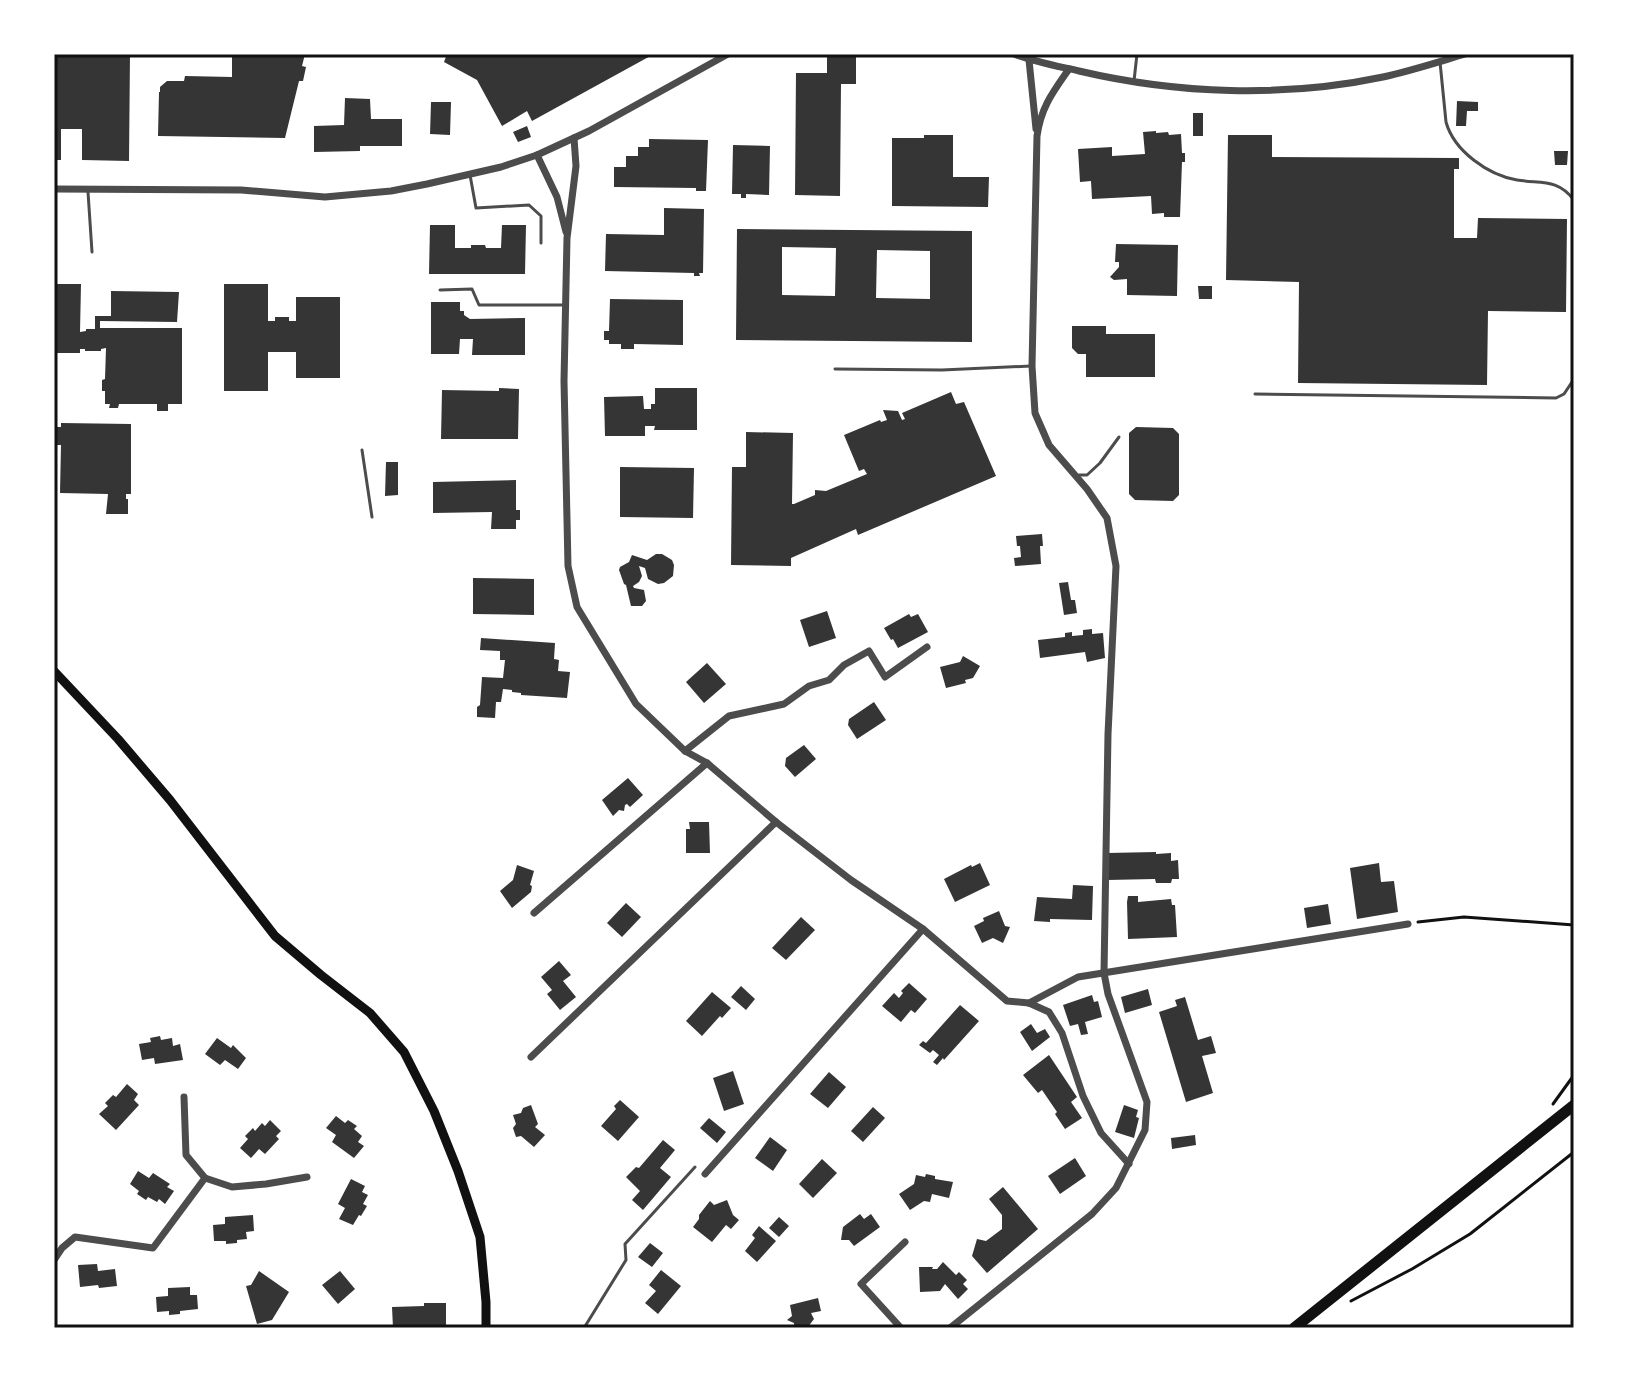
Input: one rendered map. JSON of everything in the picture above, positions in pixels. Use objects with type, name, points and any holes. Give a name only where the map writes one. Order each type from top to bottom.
[{"type":"highway","points":[[1294,1328],[1574,1105]]},
{"type":"main road","points":[[54,671],[170,800],[275,936],[370,1013],[404,1052],[434,1111],[480,1237],[486,1328]]},
{"type":"street","points":[[54,189],[241,190],[325,197],[391,191],[470,175],[537,155],[589,131],[728,54]]},
{"type":"street","points":[[1014,54],[1109,78],[1207,90],[1285,89],[1382,77],[1465,54]]},
{"type":"street","points":[[1031,57],[1037,136]]},
{"type":"street","points":[[950,1328],[1092,1214],[1116,1188],[1145,1130],[1147,1102],[1108,994],[1104,973],[1108,734],[1116,566],[1107,518],[1098,503],[1056,455],[1042,433],[1033,404],[1037,136],[1046,103],[1069,69]]},
{"type":"street","points":[[574,138],[576,166],[567,238],[564,381],[568,566],[577,607],[636,704],[685,751],[707,763],[851,880],[923,929],[1007,1001],[1029,1003],[1049,1012],[1062,1033],[1083,1096],[1101,1133],[1129,1164]]},
{"type":"street","points":[[537,155],[562,209],[567,238]]},
{"type":"street","points":[[685,751],[729,716],[784,704],[809,686],[829,680],[844,665],[869,651],[885,677],[927,647]]},
{"type":"street","points":[[534,913],[707,763]]},
{"type":"street","points":[[531,1057],[776,822]]},
{"type":"street","points":[[1029,1003],[1078,977],[1408,924]]},
{"type":"street","points":[[705,1174],[923,929]]},
{"type":"street","points":[[184,1097],[186,1155],[205,1178],[232,1187],[307,1177]]},
{"type":"street","points":[[54,1260],[75,1237],[153,1248],[205,1178]]},
{"type":"street","points":[[901,1328],[861,1284],[905,1242]]},
{"type":"lane","points":[[1134,81],[1137,54]]},
{"type":"lane","points":[[1440,61],[1446,122],[1459,146],[1488,170],[1518,180],[1554,184],[1562,187],[1574,200]]},
{"type":"lane","points":[[470,175],[476,208],[529,205],[541,216],[541,243]]},
{"type":"lane","points":[[88,188],[92,252]]},
{"type":"lane","points":[[440,290],[472,289],[479,305],[565,305]]},
{"type":"lane","points":[[835,369],[942,370],[1032,366]]},
{"type":"lane","points":[[1255,394],[1548,398],[1560,397],[1574,379]]},
{"type":"lane","points":[[1075,475],[1087,475],[1119,437]]},
{"type":"lane","points":[[362,450],[372,517]]},
{"type":"lane","points":[[584,1328],[626,1260],[625,1244],[695,1167]]},
{"type":"path","points":[[1408,924],[1464,917],[1574,925]]},
{"type":"path","points":[[1351,1301],[1470,1234],[1574,1152]]},
{"type":"building","points":[[54,54],[130,54],[129,161],[82,160],[82,129],[61,129],[61,160],[54,160]]},
{"type":"building","points":[[232,54],[305,54],[303,81],[299,81],[285,138],[158,136],[160,87],[167,81],[184,81],[185,76],[232,77]]},
{"type":"building","points":[[447,54],[654,54],[532,121],[527,111],[502,126],[477,80],[444,62]]},
{"type":"building","points":[[827,55],[856,55],[856,84],[841,84],[840,196],[795,195],[796,73],[827,73]]},
{"type":"building","points":[[345,98],[370,99],[371,119],[402,119],[402,146],[360,146],[360,151],[314,152],[314,126],[344,125]]},
{"type":"building","points":[[1457,101],[1478,102],[1478,111],[1467,111],[1466,126],[1456,126]]},
{"type":"building","points":[[431,102],[451,102],[450,135],[430,134]]},
{"type":"building","points":[[1193,113],[1203,113],[1203,136],[1193,136]]},
{"type":"building","points":[[527,126],[531,137],[518,142],[513,132]]},
{"type":"building","points":[[1143,132],[1168,132],[1169,135],[1181,134],[1185,162],[1182,162],[1180,217],[1152,214],[1151,196],[1092,199],[1091,181],[1080,182],[1078,149],[1112,147],[1112,156],[1145,154]]},
{"type":"building","points":[[924,135],[953,135],[953,177],[989,177],[988,207],[892,206],[892,138],[924,138]]},
{"type":"building","points":[[1228,135],[1272,135],[1272,157],[1459,158],[1459,169],[1454,169],[1454,238],[1477,238],[1478,218],[1567,219],[1566,312],[1488,311],[1487,385],[1298,383],[1299,282],[1226,280]]},
{"type":"building","points":[[649,139],[708,140],[706,191],[696,191],[696,188],[614,187],[614,167],[626,167],[626,156],[638,156],[638,147],[649,147]]},
{"type":"building","points":[[733,145],[770,146],[769,195],[746,194],[746,198],[741,198],[741,194],[732,194]]},
{"type":"building","points":[[1554,151],[1568,151],[1567,165],[1555,165]]},
{"type":"building","points":[[664,208],[704,209],[703,273],[694,276],[694,273],[605,271],[606,234],[664,235]]},
{"type":"building","points":[[430,225],[455,225],[455,248],[485,245],[486,248],[501,248],[502,225],[526,225],[525,274],[429,274]]},
{"type":"building","points":[[737,229],[972,231],[972,342],[736,340]],"holes":[[[782,247],[836,248],[835,296],[782,295]],[[877,250],[930,251],[930,299],[876,298]]]},
{"type":"building","points":[[1116,244],[1178,245],[1177,296],[1127,295],[1127,279],[1114,280],[1110,277],[1119,267],[1119,262],[1115,262]]},
{"type":"building","points":[[54,284],[81,284],[80,332],[95,329],[95,316],[111,316],[111,291],[179,292],[177,322],[100,321],[100,328],[182,328],[182,404],[168,404],[168,411],[157,411],[157,404],[119,404],[118,408],[109,408],[110,404],[105,404],[105,391],[102,391],[106,348],[101,351],[80,349],[80,353],[54,353]]},
{"type":"building","points":[[224,284],[268,284],[268,321],[275,321],[275,317],[289,317],[289,321],[296,321],[296,297],[340,297],[340,378],[296,378],[296,352],[268,352],[268,391],[224,391]]},
{"type":"building","points":[[1198,286],[1212,286],[1212,299],[1199,299]]},
{"type":"building","points":[[610,299],[683,300],[683,345],[634,344],[634,349],[621,349],[621,344],[609,344],[609,340],[604,340],[604,331],[609,331]]},
{"type":"building","points":[[431,302],[460,302],[460,311],[464,311],[470,319],[525,318],[525,355],[472,355],[473,339],[460,339],[459,354],[431,354]]},
{"type":"building","points":[[1072,326],[1106,326],[1106,334],[1155,334],[1155,377],[1086,377],[1086,354],[1078,354],[1072,348]]},
{"type":"building","points":[[499,388],[519,389],[518,439],[441,439],[442,390],[499,391]]},
{"type":"building","points":[[655,388],[697,388],[697,430],[654,430],[655,426],[645,426],[645,436],[605,436],[604,397],[643,396],[644,409],[651,409],[651,404],[655,404]]},
{"type":"building","points":[[951,392],[956,404],[964,402],[996,476],[858,535],[856,529],[791,558],[791,566],[731,565],[732,467],[746,467],[746,432],[793,433],[794,504],[815,495],[815,490],[826,491],[867,474],[864,469],[859,471],[844,435],[887,420],[883,410],[898,411],[902,420],[905,419],[902,413]]},
{"type":"building","points":[[61,423],[131,424],[131,494],[126,494],[128,514],[106,514],[108,494],[60,493],[61,445],[54,445],[54,427],[61,427]]},
{"type":"building","points":[[1136,427],[1173,428],[1179,434],[1179,495],[1173,501],[1135,500],[1129,494],[1129,433]]},
{"type":"building","points":[[386,462],[398,462],[398,495],[385,496]]},
{"type":"building","points":[[620,467],[694,468],[693,518],[620,517]]},
{"type":"building","points":[[516,480],[516,510],[520,510],[520,520],[516,520],[516,529],[491,529],[492,512],[433,513],[433,482]]},
{"type":"building","points":[[1042,534],[1041,564],[1015,566],[1014,558],[1021,557],[1016,536]]},
{"type":"building","points":[[656,554],[672,560],[673,576],[658,584],[648,579],[645,568],[639,566],[642,576],[633,586],[644,590],[646,601],[642,606],[631,606],[620,567],[629,562],[632,555],[647,560]]},
{"type":"building","points":[[473,578],[534,579],[534,615],[473,614]]},
{"type":"building","points":[[1068,582],[1077,613],[1064,615],[1059,583]]},
{"type":"building","points":[[827,611],[836,638],[809,647],[800,620]]},
{"type":"building","points":[[909,614],[911,617],[918,614],[928,632],[898,648],[884,628]]},
{"type":"building","points":[[1092,629],[1092,634],[1103,633],[1105,658],[1087,662],[1085,652],[1040,658],[1038,640],[1065,637],[1065,633],[1072,632],[1072,636],[1083,635],[1083,630]]},
{"type":"building","points":[[481,638],[555,643],[554,659],[559,660],[558,671],[570,672],[567,698],[521,695],[503,689],[501,702],[496,702],[495,718],[477,717],[482,677],[503,678],[505,660],[500,660],[500,651],[480,650]]},
{"type":"building","points":[[963,656],[980,666],[973,678],[965,680],[966,683],[946,688],[940,667],[960,662]]},
{"type":"building","points":[[707,663],[726,684],[704,703],[686,682]]},
{"type":"building","points":[[874,702],[886,720],[857,739],[848,725],[849,719]]},
{"type":"building","points":[[804,745],[816,759],[795,777],[785,766],[786,758]]},
{"type":"building","points":[[628,778],[643,795],[613,816],[602,800]]},
{"type":"building","points":[[689,822],[709,822],[710,853],[686,853]]},
{"type":"building","points":[[1107,853],[1171,853],[1171,861],[1178,860],[1179,879],[1172,879],[1171,883],[1156,883],[1155,879],[1107,880]]},
{"type":"building","points":[[980,863],[990,885],[955,902],[944,879]]},
{"type":"building","points":[[1379,863],[1381,882],[1394,881],[1398,912],[1357,919],[1350,868]]},
{"type":"building","points":[[517,865],[534,871],[531,892],[512,908],[500,891],[513,880]]},
{"type":"building","points":[[1073,885],[1093,886],[1092,920],[1034,921],[1037,897],[1072,899]]},
{"type":"building","points":[[1128,896],[1138,896],[1138,902],[1171,899],[1172,905],[1175,905],[1177,937],[1128,939]]},
{"type":"building","points":[[626,903],[641,917],[622,937],[607,923]]},
{"type":"building","points":[[1328,904],[1331,924],[1307,928],[1304,908]]},
{"type":"building","points":[[999,911],[1005,926],[1010,927],[1003,943],[993,938],[982,943],[974,926]]},
{"type":"building","points":[[801,917],[815,930],[786,960],[772,948]]},
{"type":"building","points":[[559,961],[571,975],[563,981],[576,997],[560,1010],[547,994],[552,990],[541,977]]},
{"type":"building","points":[[909,983],[927,999],[915,1013],[911,1010],[901,1022],[882,1006],[894,993],[899,998]]},
{"type":"building","points":[[741,986],[755,999],[746,1010],[731,997]]},
{"type":"building","points":[[1148,989],[1152,1005],[1125,1013],[1121,997]]},
{"type":"building","points":[[712,992],[731,1008],[702,1036],[686,1021]]},
{"type":"building","points":[[1092,995],[1094,1002],[1098,1001],[1102,1017],[1085,1022],[1088,1034],[1081,1035],[1078,1024],[1070,1026],[1063,1005]]},
{"type":"building","points":[[1185,997],[1198,1040],[1211,1036],[1216,1053],[1202,1056],[1213,1093],[1186,1102],[1159,1012],[1177,1006],[1175,1000]]},
{"type":"building","points":[[960,1005],[979,1021],[937,1065],[933,1062],[939,1055],[919,1045],[923,1041],[926,1043]]},
{"type":"building","points":[[1031,1024],[1037,1033],[1045,1029],[1050,1037],[1032,1051],[1020,1032]]},
{"type":"building","points":[[160,1036],[161,1040],[172,1038],[173,1046],[180,1044],[183,1060],[155,1064],[154,1058],[142,1060],[139,1044],[151,1042],[150,1038]]},
{"type":"building","points":[[217,1038],[231,1048],[233,1045],[246,1058],[238,1069],[225,1060],[220,1065],[205,1054]]},
{"type":"building","points":[[1049,1055],[1077,1097],[1071,1102],[1082,1118],[1065,1129],[1042,1090],[1038,1093],[1023,1075]]},
{"type":"building","points":[[733,1071],[744,1104],[724,1111],[713,1078]]},
{"type":"building","points":[[829,1072],[846,1087],[828,1108],[810,1094]]},
{"type":"building","points":[[127,1084],[138,1094],[134,1100],[139,1105],[116,1130],[99,1114],[108,1106],[105,1103],[113,1095],[116,1097]]},
{"type":"building","points":[[620,1100],[639,1117],[618,1141],[601,1126]]},
{"type":"building","points":[[531,1105],[538,1124],[535,1127],[545,1135],[534,1147],[521,1136],[516,1137],[513,1128],[516,1124],[513,1115]]},
{"type":"building","points":[[1124,1105],[1138,1110],[1134,1138],[1115,1132]]},
{"type":"building","points":[[873,1107],[885,1118],[863,1142],[851,1131]]},
{"type":"building","points":[[336,1116],[345,1123],[348,1120],[357,1126],[354,1129],[362,1136],[358,1142],[364,1146],[354,1158],[332,1142],[336,1135],[326,1128]]},
{"type":"building","points":[[709,1118],[726,1132],[717,1143],[700,1128]]},
{"type":"building","points":[[270,1120],[281,1131],[276,1136],[279,1139],[265,1154],[259,1149],[251,1158],[240,1148],[248,1139],[245,1136],[253,1128],[255,1131]]},
{"type":"building","points":[[1195,1135],[1196,1145],[1172,1149],[1171,1138]]},
{"type":"building","points":[[770,1137],[787,1150],[773,1171],[755,1158]]},
{"type":"building","points":[[663,1140],[675,1150],[660,1168],[671,1177],[643,1210],[632,1200],[640,1191],[626,1177],[636,1167],[639,1168]]},
{"type":"building","points":[[1075,1158],[1086,1176],[1060,1194],[1048,1176]]},
{"type":"building","points":[[822,1159],[837,1173],[813,1198],[799,1184]]},
{"type":"building","points":[[138,1171],[149,1178],[153,1173],[170,1184],[167,1187],[174,1191],[165,1204],[159,1199],[157,1202],[148,1197],[146,1200],[137,1194],[139,1191],[130,1184]]},
{"type":"building","points":[[926,1174],[953,1182],[949,1198],[932,1194],[930,1202],[924,1201],[910,1210],[899,1194],[914,1184],[916,1175],[925,1177]]},
{"type":"building","points":[[351,1179],[365,1186],[362,1192],[368,1195],[363,1204],[367,1206],[353,1225],[339,1219],[345,1208],[338,1204]]},
{"type":"building","points":[[1003,1187],[1038,1229],[987,1273],[972,1256],[977,1239],[986,1241],[1002,1229],[1002,1215],[989,1199]]},
{"type":"building","points":[[727,1200],[733,1215],[739,1220],[731,1229],[726,1225],[712,1242],[693,1227],[710,1201],[714,1205]]},
{"type":"building","points":[[860,1214],[864,1219],[871,1214],[880,1227],[854,1246],[849,1240],[841,1240],[843,1227]]},
{"type":"building","points":[[253,1215],[254,1231],[246,1232],[247,1239],[226,1244],[226,1241],[214,1241],[213,1225],[225,1224],[225,1217]]},
{"type":"building","points":[[779,1217],[789,1226],[779,1237],[769,1228]]},
{"type":"building","points":[[759,1226],[776,1241],[757,1262],[745,1251]]},
{"type":"building","points":[[650,1243],[663,1253],[652,1267],[638,1257]]},
{"type":"building","points":[[943,1262],[956,1275],[959,1272],[967,1280],[963,1284],[968,1289],[958,1299],[945,1284],[940,1291],[920,1292],[919,1267],[937,1269]]},
{"type":"building","points":[[97,1264],[98,1271],[115,1269],[117,1286],[80,1287],[78,1265]]},
{"type":"building","points":[[661,1270],[681,1286],[658,1314],[645,1303],[656,1291],[649,1285]]},
{"type":"building","points":[[259,1271],[289,1292],[272,1320],[257,1324],[246,1286],[251,1285]]},
{"type":"building","points":[[340,1271],[355,1289],[338,1304],[322,1285]]},
{"type":"building","points":[[190,1287],[190,1295],[197,1295],[198,1309],[169,1315],[169,1311],[157,1312],[156,1297],[168,1296],[168,1288]]},
{"type":"building","points":[[818,1298],[821,1311],[811,1313],[814,1319],[808,1327],[794,1328],[794,1323],[787,1320],[792,1316],[790,1305]]},
{"type":"building","points":[[424,1303],[446,1303],[446,1328],[393,1328],[392,1307],[424,1306]]}]
